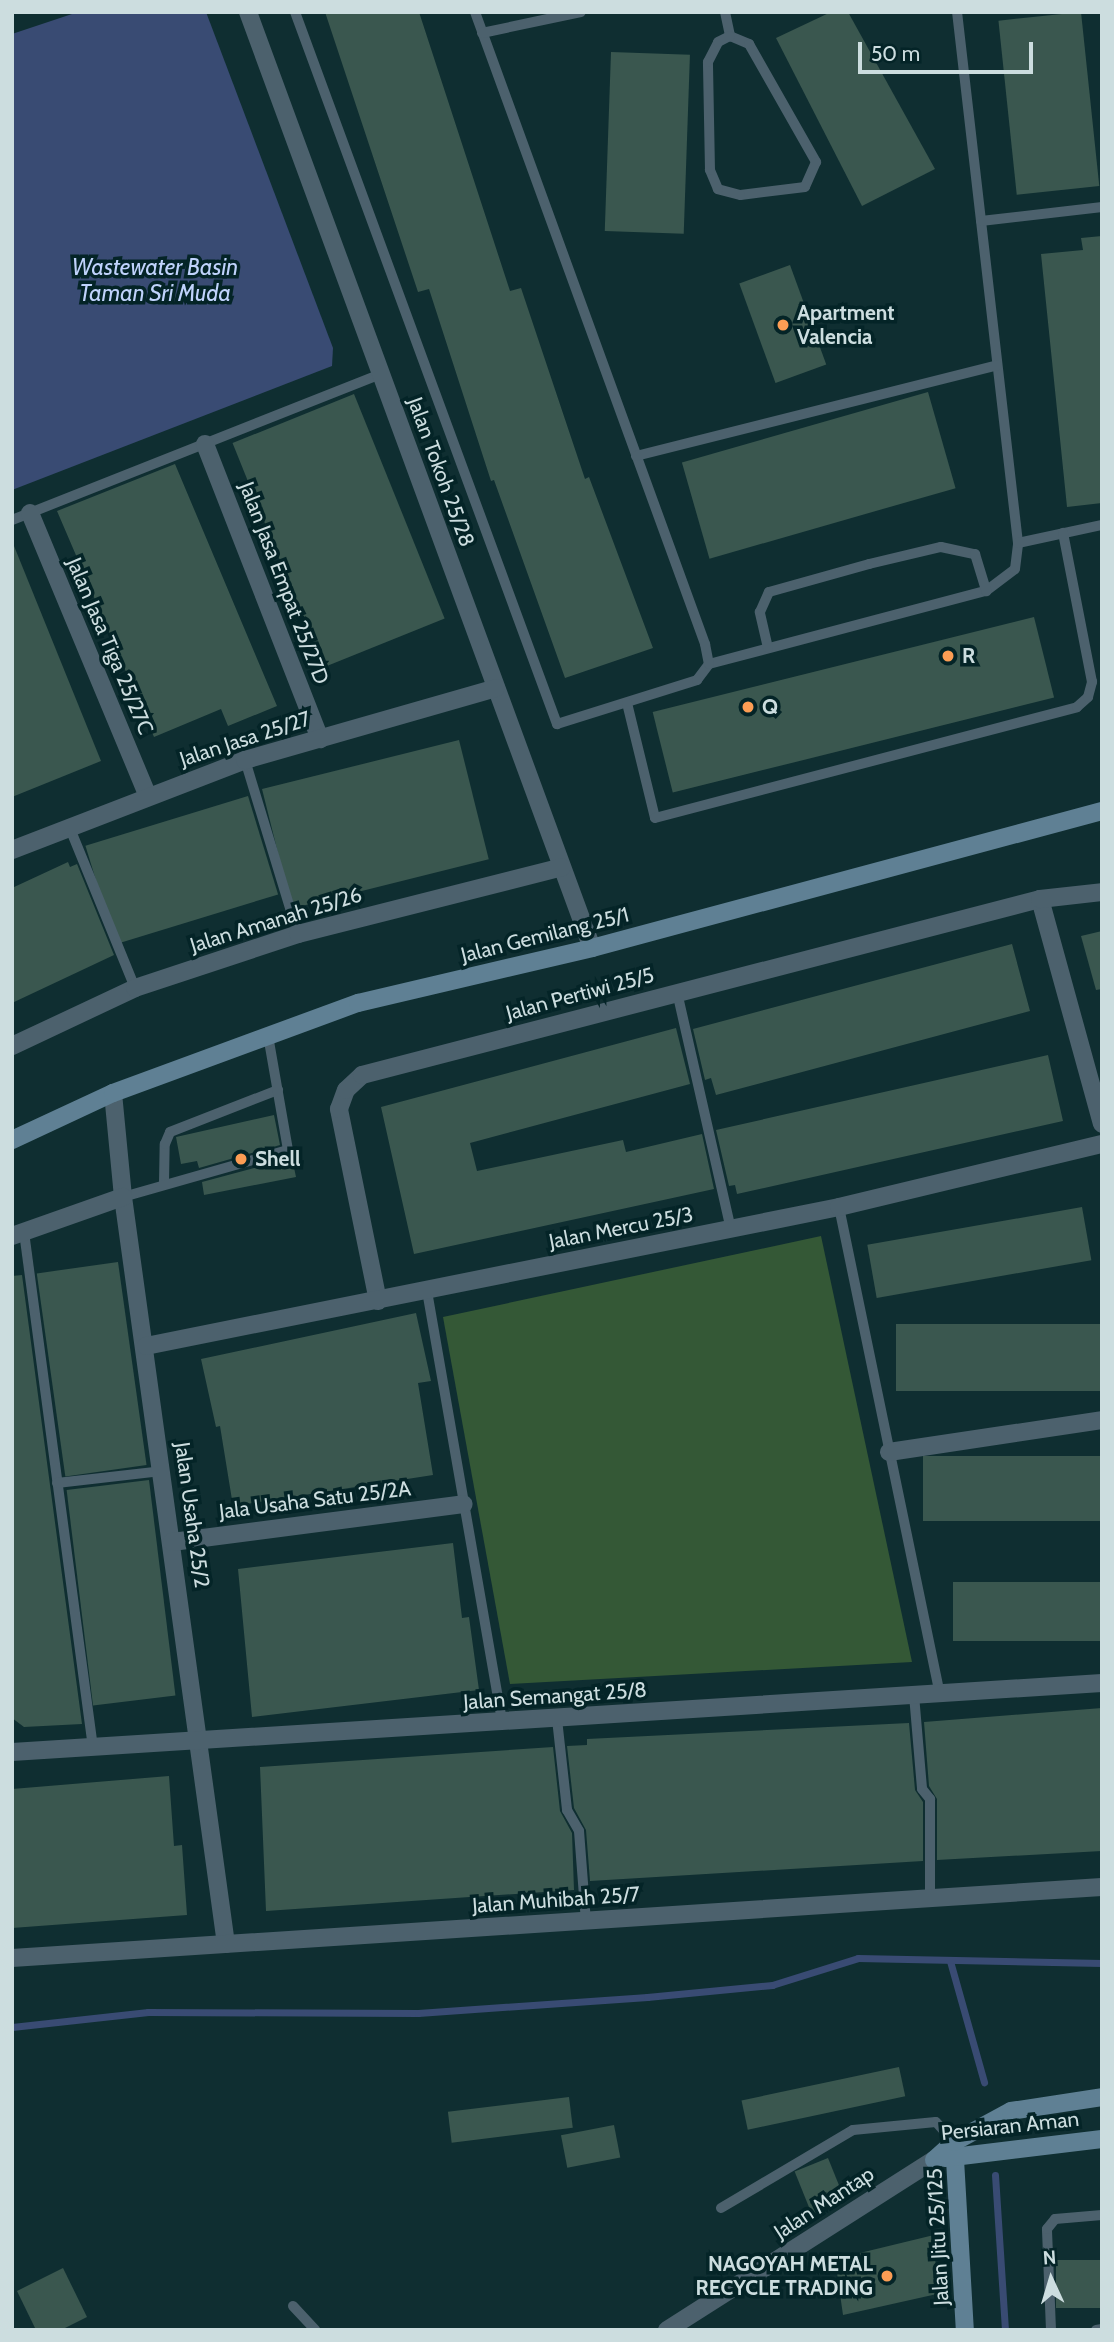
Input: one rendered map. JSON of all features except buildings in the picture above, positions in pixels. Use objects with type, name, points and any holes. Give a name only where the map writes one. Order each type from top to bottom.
[{"type":"street","name":"Jalan Tokoh 25/28","points":[[248,12],[592,948]]},
{"type":"street","name":"Jalan Jasa Empat 25/27D","points":[[205,444],[320,739]]},
{"type":"street","name":"Jalan Jasa Tiga 25/27C","points":[[30,513],[148,796]]},
{"type":"street","name":"Jalan Jasa 25/27","points":[[12,850],[68,825],[245,760],[496,688]]},
{"type":"street","name":"Jalan Gemilang 25/1","points":[[12,1140],[113,1093],[358,1003],[592,948],[1102,811]]},
{"type":"street","name":"Jalan Amanah 25/26","points":[[12,1046],[135,988],[298,933],[562,867]]},
{"type":"street","name":"Jalan Pertiwi 25/5","points":[[378,1301],[339,1109],[346,1090],[362,1075],[1040,899],[1102,892]]},
{"type":"street","points":[[1040,899],[1102,1124]]},
{"type":"street","name":"Jalan Usaha 25/2","points":[[113,1093],[123,1197],[146,1346],[226,1944]]},
{"type":"street","name":"Jalan Mercu 25/3","points":[[146,1346],[839,1207],[1102,1144]]},
{"type":"street","points":[[18,1234],[123,1197]]},
{"type":"street","points":[[890,1452],[1102,1420]]},
{"type":"street","name":"Jala Usaha Satu 25/2A","points":[[172,1542],[464,1504]]},
{"type":"street","name":"Jalan Semangat 25/8","points":[[12,1752],[199,1743],[1102,1683]]},
{"type":"street","name":"Jalan Muhibah 25/7","points":[[12,1958],[1102,1888]]},
{"type":"street","name":"Persiaran Aman","points":[[934,2160],[956,2149],[1011,2111],[1102,2097]]},
{"type":"street","name":"Persiaran Aman","points":[[956,2149],[1102,2139]]},
{"type":"street","name":"Jalan Jitu 25/125","points":[[956,2149],[965,2330]]},
{"type":"street","name":"Jalan Mantap","points":[[667,2330],[934,2160]]},
{"type":"lane","points":[[295,12],[557,724],[697,680],[709,664],[986,591],[1015,569],[1018,543],[957,12]]},
{"type":"lane","points":[[475,12],[709,664]]},
{"type":"lane","points":[[482,33],[582,12]]},
{"type":"lane","points":[[725,12],[730,36]]},
{"type":"lane","points":[[730,36],[750,44],[816,162],[805,187],[740,195],[719,190],[710,170],[708,62],[718,42],[730,36]]},
{"type":"lane","points":[[981,221],[1102,207]]},
{"type":"lane","points":[[636,456],[997,365]]},
{"type":"lane","points":[[12,520],[381,374]]},
{"type":"lane","points":[[1018,543],[1102,525]]},
{"type":"lane","points":[[627,703],[656,818],[1077,707],[1088,697],[1092,681],[1063,533]]},
{"type":"lane","points":[[768,648],[760,612],[769,592],[869,564],[941,547],[975,554],[986,591]]},
{"type":"lane","points":[[245,760],[298,933]]},
{"type":"lane","points":[[68,825],[135,988]]},
{"type":"lane","points":[[677,992],[731,1229]]},
{"type":"lane","points":[[123,1197],[164,1183],[288,1150],[268,1035]]},
{"type":"lane","points":[[164,1183],[170,1132],[278,1090]]},
{"type":"lane","points":[[839,1207],[940,1693]]},
{"type":"lane","points":[[18,1234],[57,1483],[93,1749]]},
{"type":"lane","points":[[427,1291],[502,1723]]},
{"type":"lane","points":[[57,1483],[163,1471]]},
{"type":"lane","points":[[914,1695],[922,1789],[930,1799],[930,1899]]},
{"type":"lane","points":[[557,1719],[567,1810],[579,1831],[586,1921]]},
{"type":"lane","points":[[721,2208],[853,2130],[936,2122],[956,2149]]},
{"type":"lane","points":[[1051,2330],[1046,2229],[1055,2219],[1102,2215]]},
{"type":"lane","points":[[293,2306],[315,2330]]},
{"type":"lane","points":[[1096,2330],[1102,2329]]},
{"type":"green space","points":[[821,1236],[912,1662],[510,1684],[443,1317]]},
{"type":"water","name":"Wastewater Basin Taman Sri Muda","points":[[78,12],[206,12],[333,348],[332,366],[12,490],[12,34]]},
{"type":"waterway","points":[[12,2027],[148,2012],[418,2013],[647,1997],[772,1985],[858,1958],[1102,1963]]},
{"type":"waterway","points":[[950,1961],[984,2082]]},
{"type":"waterway","points":[[995,2175],[1005,2330]]},
{"type":"place","name":"Apartment Valencia","points":[[783,325]]},
{"type":"place","name":"R","points":[[948,656]]},
{"type":"place","name":"Q","points":[[748,707]]},
{"type":"place","name":"Shell","points":[[241,1159]]},
{"type":"place","name":"NAGOYAH METAL RECYCLE TRADING","points":[[887,2276]]}]
